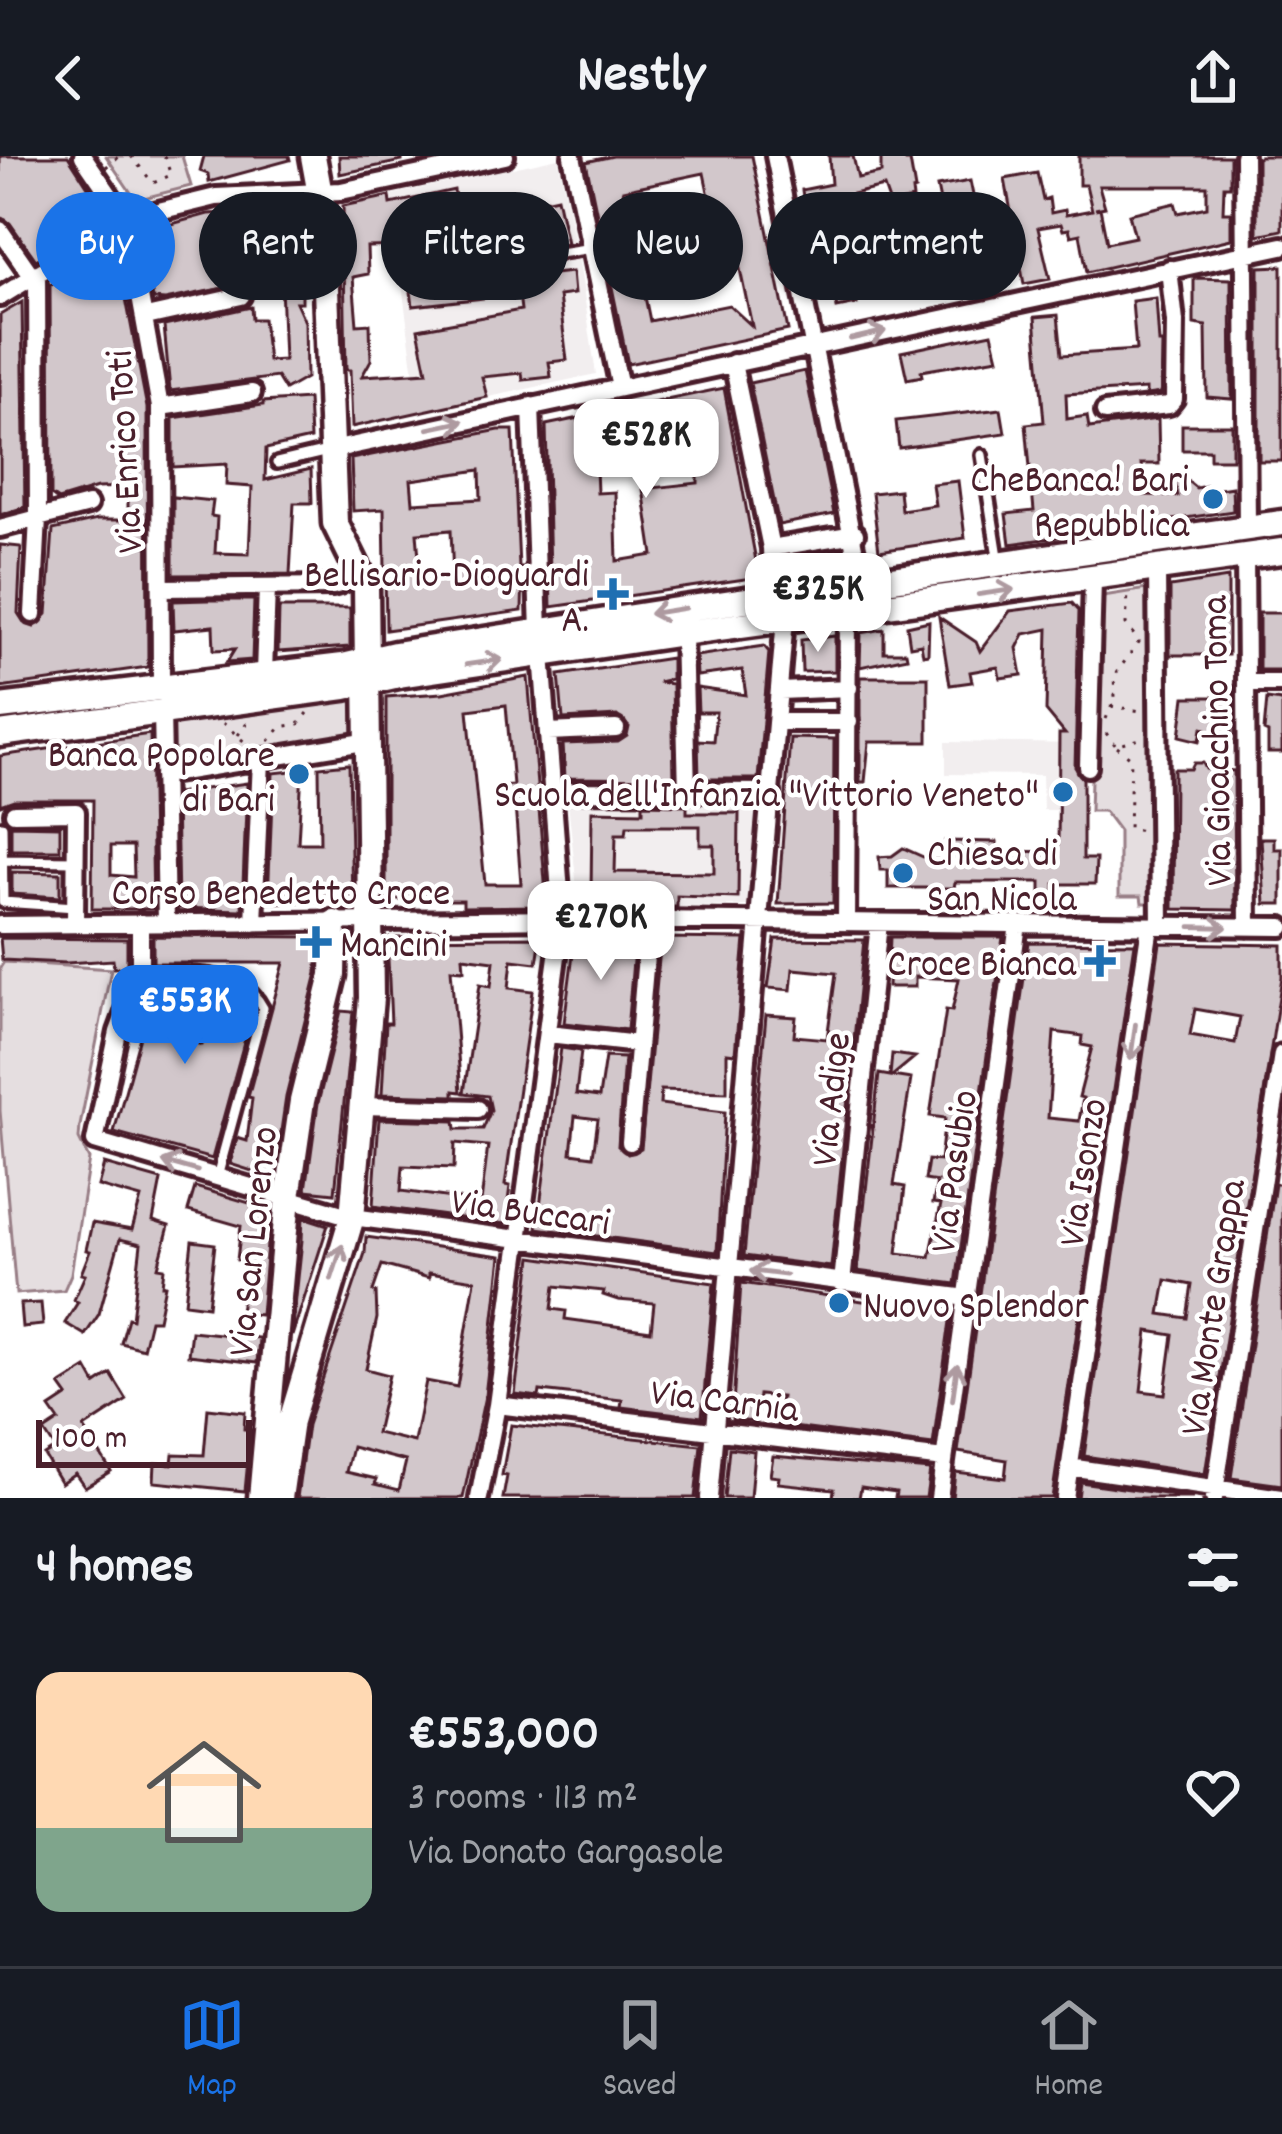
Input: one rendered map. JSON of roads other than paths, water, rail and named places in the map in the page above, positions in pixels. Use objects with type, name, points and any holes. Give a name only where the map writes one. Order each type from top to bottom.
[{"type":"main road","points":[[314,156],[320,192]]},
{"type":"main road","points":[[280,1498],[280,1418],[313,1338],[352,1217],[370,998],[365,586],[335,523],[325,300]]},
{"type":"main road","points":[[0,706],[162,697],[369,671],[541,643],[773,596],[1282,523]]},
{"type":"main road","points":[[541,643],[683,633],[1282,550]]},
{"type":"main road","points":[[0,734],[42,729],[264,673],[369,671]]},
{"type":"main road","points":[[38,701],[45,714],[42,729]]},
{"type":"main road","name":"Via San Lorenzo","points":[[261,1498],[280,1418],[275,1343],[302,1101],[329,996],[334,923]]},
{"type":"main road","points":[[329,996],[370,998]]},
{"type":"main road","points":[[275,1343],[292,1350],[313,1338]]},
{"type":"street","points":[[83,156],[108,192]]},
{"type":"street","points":[[320,192],[505,156]]},
{"type":"street","points":[[572,156],[620,388]]},
{"type":"street","points":[[775,156],[861,582]]},
{"type":"street","points":[[1244,156],[1247,527]]},
{"type":"street","points":[[0,230],[34,275],[38,518],[33,614]]},
{"type":"street","points":[[332,450],[1282,246]]},
{"type":"street","points":[[1106,412],[1169,406],[1174,399],[1175,322],[1169,269]]},
{"type":"street","points":[[0,297],[34,275]]},
{"type":"street","name":"Via Enrico Toti","points":[[143,300],[160,406],[166,922]]},
{"type":"street","points":[[146,317],[223,300]]},
{"type":"street","points":[[733,363],[771,548],[773,596]]},
{"type":"street","points":[[160,406],[253,393]]},
{"type":"street","points":[[479,1498],[497,1405],[562,919],[541,643],[531,406]]},
{"type":"street","points":[[0,529],[88,505]]},
{"type":"street","points":[[771,548],[854,534]]},
{"type":"street","name":"Via Gioacchino Toma","points":[[1245,555],[1248,927]]},
{"type":"street","points":[[772,568],[858,556]]},
{"type":"street","points":[[162,588],[342,584],[352,574],[352,560]]},
{"type":"street","name":"Via Isonzo","points":[[1065,1498],[1155,926],[1157,569]]},
{"type":"street","points":[[1088,767],[1093,579]]},
{"type":"street","points":[[264,673],[267,587]]},
{"type":"street","points":[[847,922],[848,610]]},
{"type":"street","points":[[709,1498],[785,619]]},
{"type":"street","points":[[683,633],[686,792]]},
{"type":"street","points":[[1246,683],[1282,683]]},
{"type":"street","points":[[780,692],[849,688]]},
{"type":"street","points":[[778,722],[849,722]]},
{"type":"street","points":[[548,732],[616,729]]},
{"type":"street","points":[[164,775],[255,753],[370,741]]},
{"type":"street","points":[[254,923],[255,753]]},
{"type":"street","points":[[552,791],[771,792]]},
{"type":"street","points":[[8,819],[76,812],[75,916]]},
{"type":"street","name":"Corso Benedetto Croce","points":[[0,925],[75,916],[140,922],[562,919],[1282,927]]},
{"type":"street","points":[[630,1142],[650,921]]},
{"type":"street","points":[[140,922],[140,972]]},
{"type":"street","name":"Via Adige","points":[[842,1282],[879,922]]},
{"type":"street","name":"Via Pasubio","points":[[939,1498],[1018,924]]},
{"type":"street","name":"Via Buccari","points":[[140,972],[118,1032],[95,1141],[352,1217],[968,1298]]},
{"type":"street","points":[[548,1034],[638,1044]]},
{"type":"street","name":"Via Monte Grappa","points":[[1214,1493],[1274,1164],[1282,1054]]},
{"type":"street","points":[[362,1106],[478,1108]]},
{"type":"street","name":"Via Carnia","points":[[497,1405],[944,1459]]},
{"type":"street","points":[[1069,1467],[1214,1493],[1281,1498]]},
{"type":"lane","points":[[569,252],[592,248]]},
{"type":"lane","points":[[277,463],[332,450]]},
{"type":"lane","points":[[982,455],[999,563]]},
{"type":"lane","points":[[8,819],[3,902],[75,916]]},
{"type":"lane","points":[[2,860],[76,861]]},
{"type":"lane","points":[[140,972],[232,978],[246,986],[262,1008],[217,1177]]},
{"type":"lane","points":[[294,1200],[310,1109]]},
{"type":"place","name":"CheBanca! Bari Repubblica","points":[[1213,499]]},
{"type":"place","name":"Bellisario-Dioguardi A.","points":[[613,594]]},
{"type":"place","name":"Banca Popolare di Bari","points":[[299,774]]},
{"type":"place","name":"Scuola dell'Infanzia \"Vittorio Veneto\"","points":[[1063,792]]},
{"type":"place","name":"Chiesa di San Nicola","points":[[903,873]]},
{"type":"place","name":"Mancini","points":[[316,942]]},
{"type":"place","name":"Croce Bianca","points":[[1100,961]]},
{"type":"place","name":"Nuovo Splendor","points":[[839,1303]]}]
